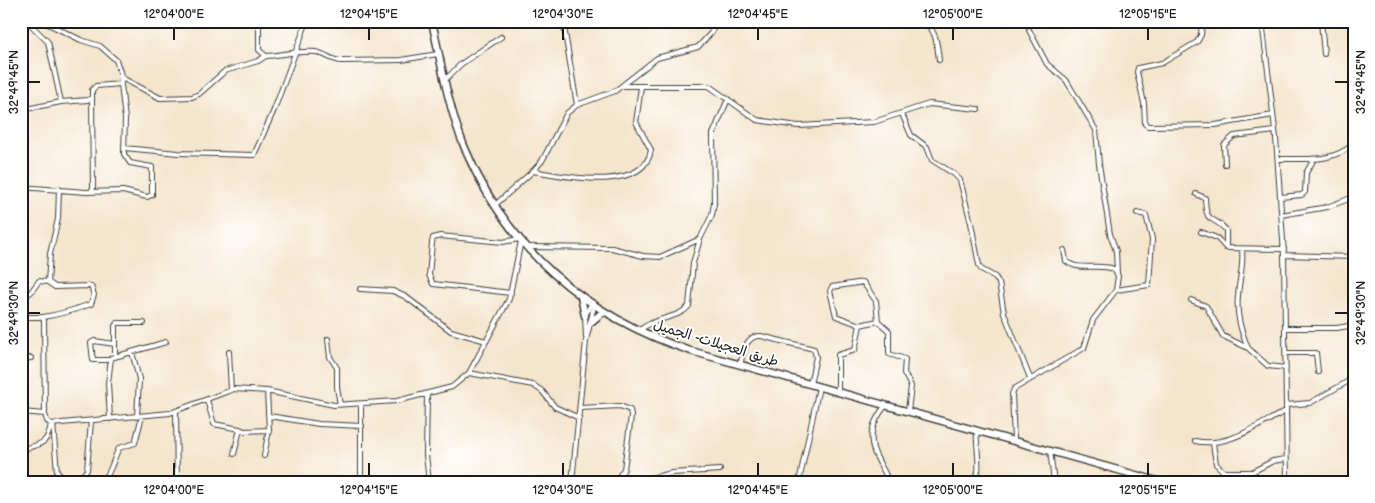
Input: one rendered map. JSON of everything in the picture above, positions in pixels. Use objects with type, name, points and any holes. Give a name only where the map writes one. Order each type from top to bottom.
[{"type":"main road","name":"طريق العجيلات- الجميل","points":[[432,21],[444,81],[464,146],[495,205],[520,240],[554,274],[581,297],[603,312],[639,331],[674,346],[1161,482]]},
{"type":"main road","points":[[581,297],[585,316]]},
{"type":"main road","points":[[591,322],[603,312]]},
{"type":"street","points":[[27,21],[48,42],[61,102]]},
{"type":"street","points":[[21,186],[123,191],[147,197],[152,195],[153,169],[148,166],[130,163],[125,157],[124,116],[120,76],[116,60],[100,46],[81,40],[42,21]]},
{"type":"street","points":[[258,61],[259,21]]},
{"type":"street","points":[[124,148],[178,153],[254,155],[292,64],[307,21]]},
{"type":"street","points":[[563,21],[577,106]]},
{"type":"street","points":[[495,205],[533,171],[547,152],[563,117],[577,106],[622,86],[657,58],[698,47],[711,33],[717,21]]},
{"type":"street","points":[[920,21],[931,28],[935,35],[939,60]]},
{"type":"street","points":[[1202,21],[1201,35],[1197,42],[1162,63],[1138,68],[1137,72],[1144,103],[1145,124],[1148,126],[1196,126],[1273,115]]},
{"type":"street","points":[[1262,21],[1278,159],[1284,249],[1287,482]]},
{"type":"street","points":[[1321,21],[1324,54]]},
{"type":"street","points":[[1014,440],[1012,394],[1014,389],[1084,348],[1093,320],[1116,290],[1117,272],[1116,251],[1110,234],[1099,164],[1096,130],[1066,80],[1047,64],[1029,30]]},
{"type":"street","points":[[444,81],[461,64],[501,37]]},
{"type":"street","points":[[259,50],[266,56]]},
{"type":"street","points":[[120,76],[160,98],[192,96],[199,94],[224,72],[258,61],[266,56],[302,52],[320,53],[334,60],[342,61],[401,60],[438,54]]},
{"type":"street","points":[[292,64],[302,52]]},
{"type":"street","points":[[92,190],[92,90],[96,86],[120,84]]},
{"type":"street","points":[[622,86],[709,86],[757,120],[781,125],[861,124],[902,114],[929,104],[978,109]]},
{"type":"street","points":[[533,171],[593,180],[624,175],[641,168],[651,150],[636,122],[641,86]]},
{"type":"street","points":[[21,110],[61,102],[81,102],[92,98]]},
{"type":"street","points":[[639,331],[652,321],[683,311],[689,306],[693,263],[700,239],[712,215],[714,203],[713,134],[728,99]]},
{"type":"street","points":[[902,114],[912,135],[927,147],[932,160],[960,180],[967,202],[979,265],[1000,283],[1004,313],[1030,378]]},
{"type":"street","points":[[1225,164],[1224,146],[1234,136],[1275,131]]},
{"type":"street","points":[[1278,159],[1314,159],[1338,155],[1354,144]]},
{"type":"street","points":[[1280,197],[1302,195],[1305,192],[1306,173],[1314,159]]},
{"type":"street","points":[[48,282],[50,254],[58,219],[59,189]]},
{"type":"street","points":[[1196,194],[1205,198],[1205,213],[1209,219],[1226,230],[1226,248]]},
{"type":"street","points":[[1281,215],[1327,207],[1354,197]]},
{"type":"street","points":[[1116,290],[1149,285],[1152,235],[1146,215],[1137,212]]},
{"type":"street","points":[[1201,232],[1217,238],[1226,248],[1284,249]]},
{"type":"street","points":[[43,317],[45,414],[47,421],[52,424],[176,412],[231,390],[267,391],[320,403],[340,405],[361,404],[427,394],[458,384],[469,373],[511,293],[520,240],[503,242],[435,237],[432,240],[429,276],[433,284],[511,293]]},
{"type":"street","points":[[527,247],[612,248],[643,256],[660,257],[700,239]]},
{"type":"street","points":[[1242,249],[1243,270],[1237,296],[1237,317],[1248,348]]},
{"type":"street","points":[[1064,250],[1066,261],[1074,266],[1107,266],[1117,272]]},
{"type":"street","points":[[1284,255],[1354,257]]},
{"type":"street","points":[[21,300],[31,292],[38,282],[48,282],[55,287],[90,286],[94,300],[88,305],[70,309],[60,314],[43,317],[21,317]]},
{"type":"street","points":[[878,321],[860,325],[836,316],[830,291],[832,287],[863,282],[876,301],[878,321],[888,331],[889,354],[905,359],[904,373],[911,386],[908,411]]},
{"type":"street","points":[[360,289],[393,291],[406,297],[452,331],[486,341]]},
{"type":"street","points":[[1191,300],[1206,306],[1222,336],[1248,348],[1268,366],[1286,368]]},
{"type":"street","points":[[572,482],[586,341],[585,316],[592,305]]},
{"type":"street","points":[[586,341],[591,322],[592,305]]},
{"type":"street","points":[[115,355],[115,326],[117,323],[144,323]]},
{"type":"street","points":[[838,392],[838,356],[855,350],[860,325]]},
{"type":"street","points":[[1286,328],[1337,328],[1354,325]]},
{"type":"street","points":[[740,365],[748,340],[752,337],[761,336],[814,349],[816,357],[810,384]]},
{"type":"street","points":[[328,338],[330,356],[337,368],[337,387],[340,405]]},
{"type":"street","points":[[110,360],[93,360],[91,343],[94,341],[115,344]]},
{"type":"street","points":[[110,419],[108,383],[110,360],[115,355],[166,342]]},
{"type":"street","points":[[103,482],[110,473],[110,465],[119,448],[135,443],[140,416],[139,379],[132,352]]},
{"type":"street","points":[[229,352],[231,390]]},
{"type":"street","points":[[1286,353],[1316,353],[1318,372]]},
{"type":"street","points":[[21,359],[31,358]]},
{"type":"street","points":[[469,373],[533,384],[542,391],[555,407],[579,418]]},
{"type":"street","points":[[1286,405],[1310,403],[1354,378]]},
{"type":"street","points":[[799,482],[820,387]]},
{"type":"street","points":[[264,456],[269,430],[267,391]]},
{"type":"street","points":[[427,394],[426,455],[430,482]]},
{"type":"street","points":[[207,400],[214,424],[244,431],[269,430]]},
{"type":"street","points":[[361,404],[361,482]]},
{"type":"street","points":[[886,405],[876,418],[872,431],[873,449],[888,482]]},
{"type":"street","points":[[580,408],[620,406],[630,410],[631,416],[624,469],[615,481]]},
{"type":"street","points":[[1195,441],[1213,443],[1247,433],[1286,411]]},
{"type":"street","points":[[21,412],[45,414]]},
{"type":"street","points":[[176,412],[176,482]]},
{"type":"street","points":[[269,416],[319,424],[362,426]]},
{"type":"street","points":[[52,424],[57,472],[64,481],[67,476],[82,476],[87,470],[91,421]]},
{"type":"street","points":[[21,450],[46,442],[50,436],[52,424]]},
{"type":"street","points":[[234,454],[240,429]]},
{"type":"street","points":[[974,482],[978,476],[977,430]]},
{"type":"street","points":[[1213,443],[1216,464],[1224,472],[1252,472],[1272,461],[1286,459]]},
{"type":"street","points":[[1050,450],[1054,482]]},
{"type":"street","points":[[615,481],[638,481],[672,473],[720,470]]},
{"type":"street","points":[[1223,482],[1224,472]]}]
